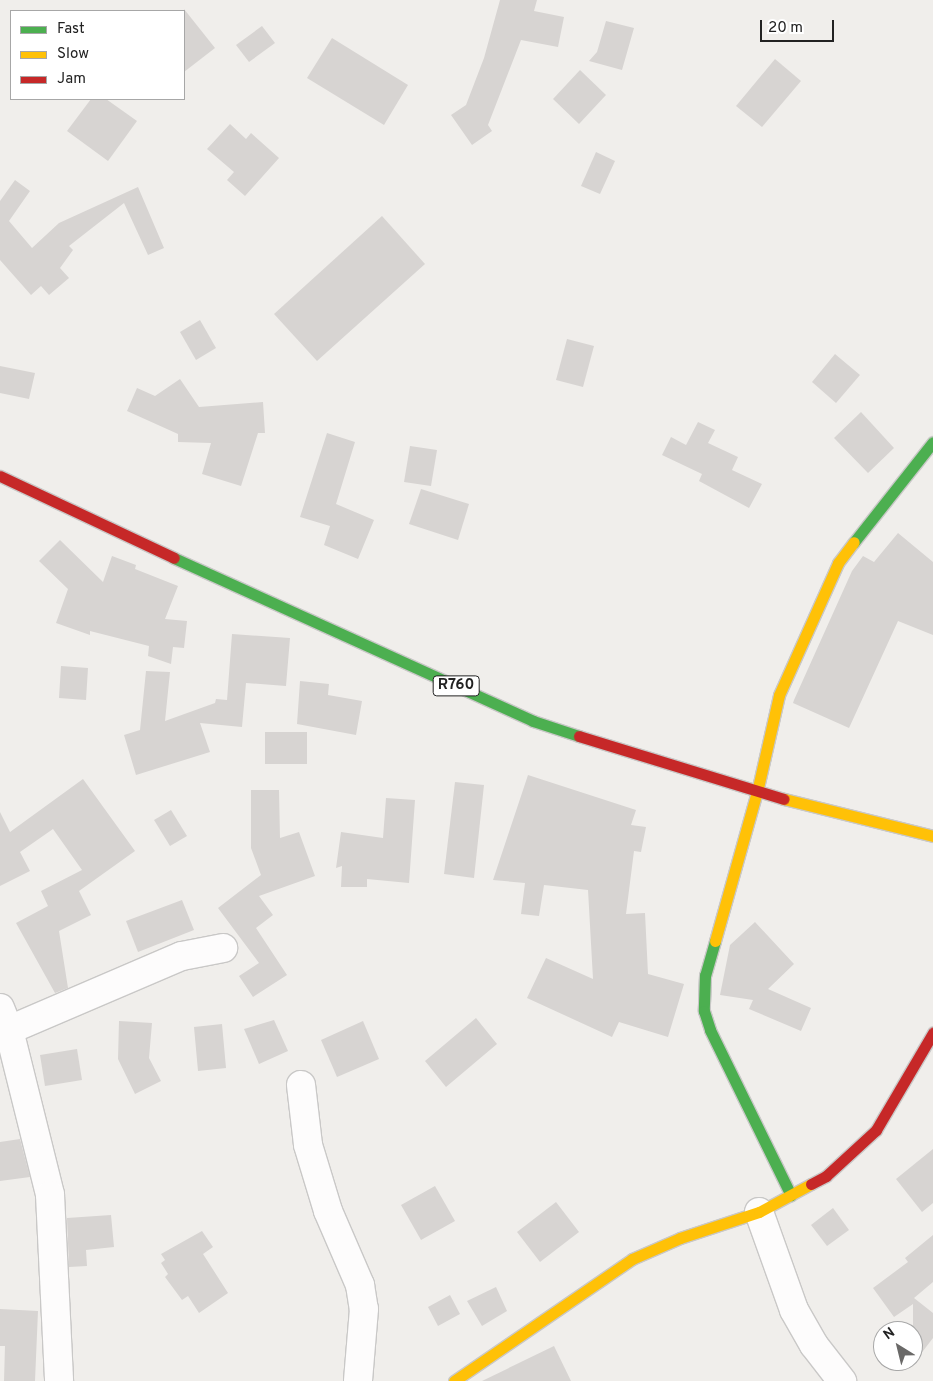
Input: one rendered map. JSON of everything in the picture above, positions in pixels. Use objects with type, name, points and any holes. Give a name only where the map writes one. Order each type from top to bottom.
[{"type":"street","points":[[791,1195],[721,1054],[704,1010],[705,975],[757,792],[779,695],[838,563],[933,442]]},
{"type":"street","name":"R760","points":[[0,476],[65,509],[534,721],[757,792],[933,836]]},
{"type":"street","points":[[59,1381],[55,1235],[50,1195],[3,1023],[182,956],[223,948]]},
{"type":"street","points":[[454,1381],[632,1259],[680,1238],[759,1212],[826,1176],[876,1130],[933,1033]]},
{"type":"street","points":[[301,1085],[308,1145],[328,1210],[360,1285],[364,1309],[358,1381]]},
{"type":"street","points":[[759,1212],[794,1310],[814,1345],[842,1381]]},
{"type":"building","points":[[500,0],[537,0],[534,11],[564,17],[558,47],[521,40],[488,125],[492,131],[472,145],[451,115],[466,105],[484,58]]},
{"type":"building","points":[[185,10],[215,48],[185,71]]},
{"type":"building","points":[[606,21],[634,28],[622,70],[589,61],[597,52]]},
{"type":"building","points":[[262,26],[275,43],[249,62],[236,45]]},
{"type":"building","points":[[332,38],[408,85],[384,125],[307,78]]},
{"type":"building","points":[[775,59],[801,81],[762,127],[736,106]]},
{"type":"building","points":[[580,70],[606,95],[579,124],[553,99]]},
{"type":"building","points":[[90,100],[107,100],[137,121],[108,161],[67,131]]},
{"type":"building","points":[[230,124],[246,139],[251,133],[279,158],[245,196],[227,180],[234,172],[207,149]]},
{"type":"building","points":[[596,152],[615,161],[600,194],[581,186]]},
{"type":"building","points":[[15,180],[30,191],[9,221],[32,248],[59,223],[138,187],[164,248],[148,255],[124,203],[69,246],[73,250],[60,268],[69,278],[49,295],[41,286],[31,295],[0,260],[0,201]]},
{"type":"building","points":[[382,216],[425,264],[317,361],[274,314]]},
{"type":"building","points":[[200,320],[216,348],[196,360],[180,332]]},
{"type":"building","points":[[567,339],[594,346],[583,387],[556,380]]},
{"type":"building","points":[[835,354],[860,375],[836,403],[812,382]]},
{"type":"building","points":[[0,366],[35,373],[29,399],[0,393]]},
{"type":"building","points":[[180,379],[199,407],[263,402],[265,433],[258,433],[241,486],[202,474],[211,443],[178,442],[178,434],[127,411],[137,388],[155,396]]},
{"type":"building","points":[[861,412],[894,448],[868,473],[834,438]]},
{"type":"building","points":[[698,422],[715,430],[708,443],[738,457],[732,470],[762,484],[749,508],[699,481],[702,474],[662,455],[671,437],[686,445]]},
{"type":"building","points":[[327,433],[355,442],[336,504],[374,520],[358,559],[324,545],[330,526],[300,517]]},
{"type":"building","points":[[410,446],[437,450],[431,486],[404,482]]},
{"type":"building","points":[[421,489],[469,504],[458,540],[409,524]]},
{"type":"building","points":[[898,533],[933,562],[933,635],[898,621],[849,728],[793,703],[852,571],[863,556],[874,562]]},
{"type":"building","points":[[60,540],[103,582],[112,556],[136,565],[135,569],[178,586],[165,619],[187,621],[184,648],[173,647],[171,664],[148,656],[149,646],[90,631],[90,635],[56,623],[68,589],[39,561]]},
{"type":"building","points":[[232,634],[290,638],[286,686],[246,683],[242,727],[200,723],[210,752],[136,775],[124,735],[140,730],[146,671],[170,672],[165,721],[215,703],[216,699],[227,700]]},
{"type":"building","points":[[61,666],[88,668],[86,700],[59,698]]},
{"type":"building","points":[[300,681],[329,684],[328,695],[362,701],[356,735],[297,724]]},
{"type":"building","points":[[265,732],[307,732],[307,764],[265,764]]},
{"type":"building","points":[[528,775],[636,810],[631,825],[646,827],[641,852],[634,851],[626,914],[645,913],[648,974],[684,984],[668,1037],[619,1022],[612,1037],[527,998],[546,958],[593,979],[588,890],[544,885],[539,916],[521,914],[525,883],[493,880]]},
{"type":"building","points":[[83,779],[135,851],[79,891],[91,915],[59,931],[68,988],[55,993],[16,923],[48,906],[41,891],[82,870],[53,829],[20,852],[30,871],[0,886],[0,812],[10,832]]},
{"type":"building","points":[[455,782],[484,785],[474,878],[444,874]]},
{"type":"building","points":[[251,790],[279,790],[280,838],[299,832],[315,876],[259,896],[273,915],[256,928],[287,975],[253,997],[239,976],[259,963],[218,908],[261,875],[251,848]]},
{"type":"building","points":[[386,798],[415,800],[409,883],[367,879],[367,887],[341,887],[342,866],[336,868],[341,832],[383,838]]},
{"type":"building","points":[[171,810],[187,836],[170,846],[154,820]]},
{"type":"building","points":[[182,900],[194,930],[138,952],[126,921]]},
{"type":"building","points":[[755,922],[794,964],[768,989],[811,1008],[801,1031],[749,1009],[753,1000],[720,995],[730,945]]},
{"type":"building","points":[[476,1018],[497,1044],[446,1087],[425,1061]]},
{"type":"building","points":[[274,1020],[288,1051],[259,1064],[244,1029]]},
{"type":"building","points":[[119,1021],[152,1023],[149,1058],[161,1081],[135,1094],[118,1059]]},
{"type":"building","points":[[363,1021],[379,1059],[337,1077],[321,1040]]},
{"type":"building","points":[[222,1024],[226,1068],[198,1071],[194,1027]]},
{"type":"building","points":[[77,1049],[82,1080],[45,1086],[40,1055]]},
{"type":"building","points":[[20,1139],[30,1177],[0,1181],[0,1142]]},
{"type":"building","points":[[933,1149],[933,1203],[922,1212],[896,1179]]},
{"type":"building","points":[[435,1186],[455,1221],[421,1240],[401,1205]]},
{"type":"building","points":[[556,1202],[579,1232],[540,1262],[517,1232]]},
{"type":"building","points":[[833,1208],[849,1230],[827,1246],[811,1225]]},
{"type":"building","points":[[111,1215],[114,1247],[86,1250],[87,1266],[69,1267],[67,1218]]},
{"type":"building","points":[[202,1231],[213,1247],[203,1254],[228,1293],[199,1313],[188,1296],[182,1300],[165,1277],[168,1274],[161,1263],[165,1260],[161,1254]]},
{"type":"building","points":[[933,1235],[933,1282],[914,1298],[933,1313],[933,1338],[923,1351],[923,1321],[913,1321],[913,1304],[894,1317],[873,1288],[908,1262],[905,1258]]},
{"type":"building","points":[[496,1287],[507,1311],[482,1326],[467,1301]]},
{"type":"building","points":[[450,1295],[460,1314],[438,1326],[428,1307]]},
{"type":"building","points":[[0,1309],[38,1311],[35,1381],[4,1381],[5,1346],[0,1346]]},
{"type":"building","points":[[554,1346],[571,1381],[482,1381]]},
{"type":"traffic: fast","points":[[854,542],[933,442]]},
{"type":"traffic: fast","points":[[174,558],[533,721],[579,736]]},
{"type":"traffic: fast","points":[[715,941],[705,975],[704,1011],[710,1030],[791,1195]]},
{"type":"traffic: slow","points":[[715,941],[757,792],[779,695],[838,563],[854,542]]},
{"type":"traffic: slow","points":[[784,799],[933,836]]},
{"type":"traffic: slow","points":[[454,1381],[632,1259],[680,1238],[759,1212],[811,1184]]},
{"type":"traffic: jam","points":[[0,476],[174,558]]},
{"type":"traffic: jam","points":[[579,736],[784,799]]},
{"type":"traffic: jam","points":[[811,1184],[826,1176],[876,1130],[933,1033]]}]
